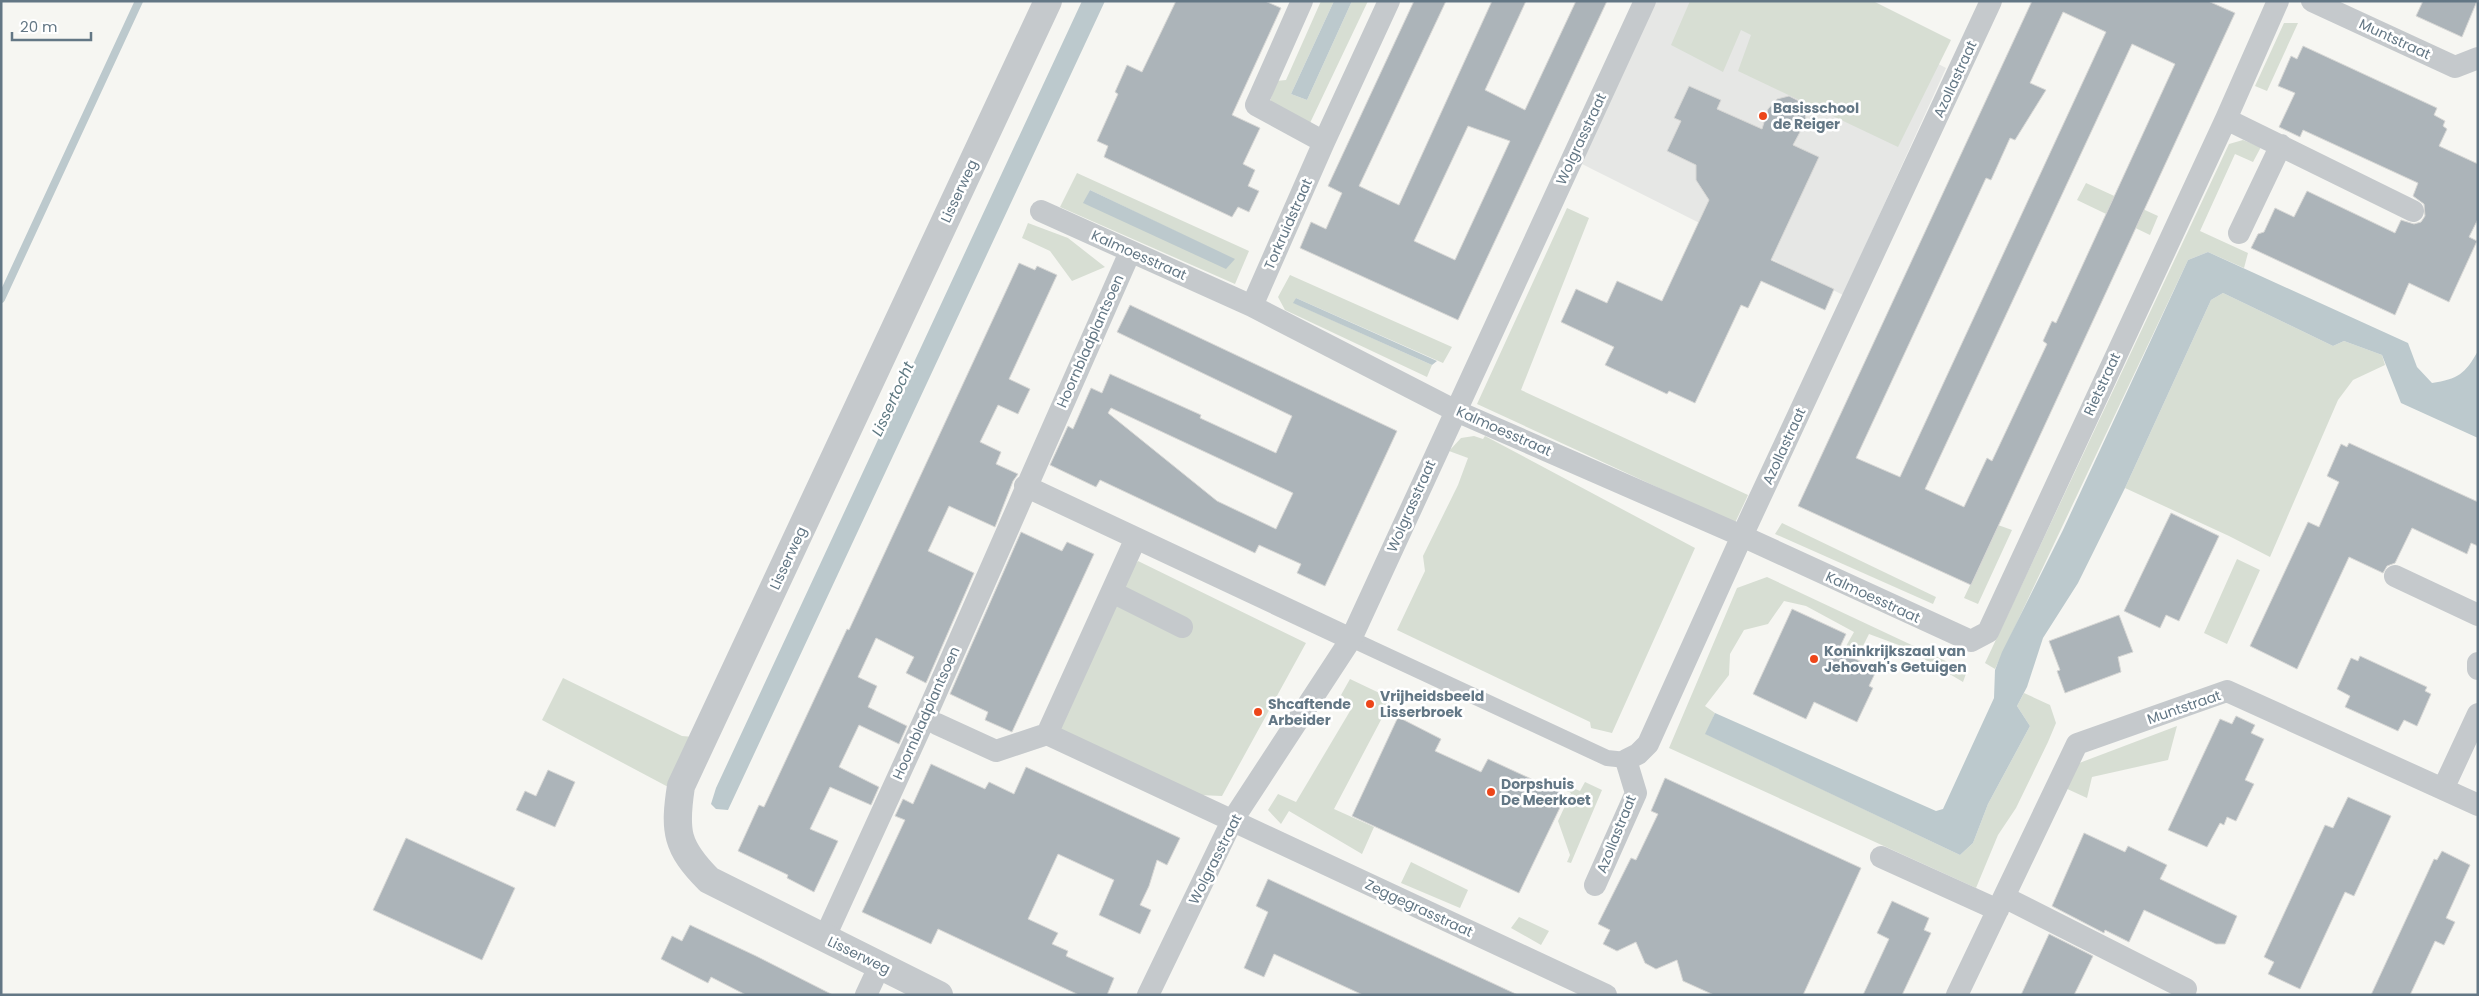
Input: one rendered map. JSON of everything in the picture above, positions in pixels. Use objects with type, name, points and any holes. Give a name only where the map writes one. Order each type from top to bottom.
[{"type":"street","name":"Lisserweg","points":[[939,995],[709,880],[692,863],[679,837],[676,816],[681,786],[1048,1]]},
{"type":"street","points":[[1302,1],[1256,105],[1324,142]]},
{"type":"street","name":"Torkruidstraat","points":[[1252,306],[1324,142],[1389,1]]},
{"type":"street","name":"Wolgrasstraat","points":[[1148,995],[1232,821],[1351,639],[1644,1]]},
{"type":"street","name":"Azollastraat","points":[[1595,885],[1636,793],[1626,760],[1638,754],[1648,744],[1742,536],[1991,1]]},
{"type":"street","name":"Rietstraat","points":[[1971,642],[1988,632],[2226,119],[2278,1]]},
{"type":"street","name":"Muntstraat","points":[[2312,1],[2455,67],[2478,58]]},
{"type":"street","points":[[2226,119],[2413,211]]},
{"type":"street","points":[[2239,232],[2281,145]]},
{"type":"street","name":"Kalmoesstraat","points":[[1042,211],[1252,306],[1456,411],[1742,536],[1971,642]]},
{"type":"street","name":"Hoornbladplantsoen","points":[[824,939],[925,718],[1025,486],[1130,252]]},
{"type":"street","points":[[1025,486],[1606,758],[1626,760]]},
{"type":"street","points":[[1136,538],[1046,734],[1232,821]]},
{"type":"street","points":[[2395,576],[2478,615]]},
{"type":"street","points":[[1112,592],[1182,627]]},
{"type":"street","points":[[2478,663],[2478,669]]},
{"type":"street","name":"Muntstraat","points":[[1957,995],[2077,744],[2227,692],[2478,805]]},
{"type":"street","points":[[2443,789],[2478,714]]},
{"type":"street","name":"Hoornbladplantsoen","points":[[937,724],[996,751],[1046,734]]},
{"type":"street","name":"Zeggegrasstraat","points":[[1232,821],[1606,995]]},
{"type":"street","points":[[1881,857],[2001,904],[2186,989]]},
{"type":"street","points":[[866,995],[880,965]]},
{"type":"shaded area","points":[[1082,1],[1105,1],[728,810],[716,809],[711,804],[716,788]]},
{"type":"shaded area","points":[[1321,1],[1334,1],[1291,94],[1307,100],[1352,1],[1368,1],[1310,123],[1270,102],[1276,81],[1286,80]]},
{"type":"shaded area","points":[[1334,1],[1352,1],[1307,100],[1291,94]]},
{"type":"shaded area","name":"Basisschool de Reiger","points":[[1654,1],[1818,1],[1946,68],[1843,295],[1580,163]]},
{"type":"shaded area","points":[[1690,1],[1873,1],[1951,40],[1898,147],[1738,71],[1751,35],[1741,30],[1723,72],[1671,45]]},
{"type":"shaded area","points":[[2284,23],[2298,23],[2267,91],[2255,86]]},
{"type":"shaded area","points":[[2243,140],[2261,147],[2253,162],[2235,154],[2200,231],[2248,253],[2244,268],[2208,252],[2188,260],[1995,669],[1985,663],[2229,144]]},
{"type":"shaded area","points":[[1077,173],[1249,251],[1235,284],[1060,207]],"holes":[[[1090,190],[1235,260],[1084,203]]]},
{"type":"shaded area","points":[[2086,183],[2158,216],[2150,235],[2077,200]]},
{"type":"shaded area","points":[[1090,190],[1235,259],[1226,269],[1083,203]]},
{"type":"shaded area","points":[[1567,208],[1589,218],[1521,390],[1748,495],[1735,523],[1477,404]]},
{"type":"shaded area","points":[[1028,223],[1068,238],[1105,267],[1072,281],[1050,251],[1022,238]]},
{"type":"shaded area","points":[[2208,252],[2408,343],[2417,367],[2432,383],[2448,380],[2460,374],[2469,365],[2478,351],[2478,438],[2401,403],[2382,355],[2344,341],[2333,346],[2223,293],[2211,300],[2125,488],[2078,583],[2043,638],[2027,687],[2017,706],[2030,726],[1988,804],[1973,843],[1960,855],[1705,734],[1715,713],[1936,811],[1943,809],[1994,698],[1995,670],[2002,652],[2063,530],[2188,260]]},
{"type":"shaded area","points":[[1290,275],[1452,347],[1443,363],[1296,298],[1294,303],[1432,365],[1427,377],[1285,310],[1278,297]]},
{"type":"shaded area","points":[[2223,293],[2333,346],[2344,341],[2382,355],[2385,365],[2353,380],[2338,400],[2270,557],[2125,488],[2211,300]]},
{"type":"shaded area","points":[[1296,298],[1437,361],[1432,365],[1293,303]]},
{"type":"shaded area","points":[[1474,436],[1483,439],[1485,436],[1695,548],[1612,733],[1591,728],[1590,722],[1397,630],[1425,571],[1423,556],[1458,485],[1468,458],[1449,451],[1461,438]]},
{"type":"shaded area","points":[[1782,523],[1936,597],[1933,604],[1775,534]]},
{"type":"shaded area","points":[[1998,525],[2012,530],[1978,604],[1964,598]]},
{"type":"shaded area","points":[[2237,559],[2260,570],[2227,644],[2204,633]]},
{"type":"shaded area","points":[[1138,561],[1306,643],[1222,796],[1199,795],[1059,729],[1132,569]]},
{"type":"shaded area","points":[[1767,577],[1967,671],[1963,682],[1904,647],[1869,634],[1859,654],[1845,648],[1854,632],[1806,606],[1784,601],[1768,624],[1744,630],[1730,654],[1729,675],[1705,706],[1715,713],[1706,734],[1960,855],[1973,843],[1988,804],[2030,726],[2017,706],[2024,693],[2050,705],[2056,723],[2016,808],[1998,835],[1976,888],[1669,748],[1737,588]]},
{"type":"shaded area","points":[[563,678],[682,736],[694,737],[672,789],[542,720]]},
{"type":"shaded area","points":[[1350,679],[1392,699],[1334,809],[1374,827],[1362,854],[1289,811],[1281,824],[1268,810],[1278,794],[1296,802],[1353,706],[1341,695]]},
{"type":"shaded area","points":[[2177,726],[2168,760],[2092,777],[2087,798],[2063,787],[2074,765]]},
{"type":"shaded area","points":[[1544,776],[1580,791],[1585,782],[1602,790],[1571,863],[1567,862],[1570,855],[1558,821],[1571,793],[1544,779]]},
{"type":"shaded area","points":[[1411,862],[1468,890],[1460,908],[1401,883]]},
{"type":"shaded area","points":[[1519,917],[1549,931],[1541,945],[1511,928]]},
{"type":"building","points":[[1176,1],[1265,1],[1281,8],[1232,115],[1260,128],[1243,164],[1255,170],[1248,186],[1259,191],[1249,212],[1238,207],[1232,217],[1104,157],[1108,146],[1097,141],[1118,94],[1115,92],[1127,65],[1142,72]]},
{"type":"building","points":[[1414,1],[1446,1],[1359,186],[1399,205],[1492,1],[1526,1],[1485,90],[1525,110],[1576,1],[1607,1],[1458,320],[1300,248],[1311,222],[1326,229],[1342,193],[1328,186]],"holes":[[[1468,126],[1510,141],[1455,260],[1414,241]]]},
{"type":"building","points":[[2032,1],[2208,1],[2235,13],[1971,585],[1798,506]],"holes":[[[2063,12],[2106,32],[1900,477],[1856,458],[1986,178],[1991,180],[2010,138],[2015,140],[2046,90],[2030,83]],[[2132,44],[2175,64],[2056,323],[2052,321],[2043,341],[2047,344],[1992,461],[1987,458],[1964,507],[1925,489]]]},
{"type":"building","points":[[2423,1],[2477,1],[2462,37],[2416,16]]},
{"type":"building","points":[[2303,46],[2437,108],[2434,115],[2445,121],[2443,126],[2447,129],[2439,146],[2478,164],[2478,219],[2469,237],[2477,241],[2449,302],[2409,283],[2395,315],[2251,248],[2258,234],[2264,232],[2275,208],[2294,217],[2307,191],[2395,233],[2401,220],[2414,224],[2421,222],[2425,216],[2424,204],[2413,196],[2418,183],[2303,130],[2300,137],[2279,127],[2295,93],[2278,86],[2291,56],[2297,59]]},
{"type":"building","points":[[1689,86],[1721,100],[1717,109],[1762,129],[1768,109],[1777,99],[1789,96],[1801,102],[1805,109],[1806,121],[1793,145],[1819,157],[1771,260],[1834,289],[1825,310],[1761,281],[1748,308],[1741,305],[1695,403],[1669,391],[1667,394],[1605,365],[1614,347],[1561,322],[1576,289],[1607,303],[1617,281],[1662,301],[1709,200],[1696,180],[1696,165],[1667,151],[1681,121],[1674,118]]},
{"type":"building","points":[[1019,263],[1035,270],[1037,266],[1057,275],[1009,379],[1030,389],[1018,414],[998,405],[980,442],[1001,452],[996,464],[1018,474],[1013,481],[995,527],[949,506],[928,551],[974,573],[926,683],[906,673],[914,657],[876,638],[858,677],[877,686],[868,707],[907,726],[899,744],[859,725],[839,767],[879,787],[871,805],[830,787],[810,829],[838,841],[814,892],[787,878],[788,875],[738,851],[759,805],[764,807],[847,629],[849,630]]},
{"type":"building","points":[[1130,305],[1397,431],[1325,586],[1297,573],[1301,564],[1259,545],[1255,553],[1100,480],[1096,487],[1050,465],[1068,426],[1073,429],[1091,388],[1102,393],[1110,374],[1201,415],[1200,418],[1276,453],[1292,416],[1117,332]],"holes":[[[1111,408],[1293,493],[1276,529],[1217,501],[1108,413]]]},
{"type":"building","points":[[2349,443],[2478,502],[2478,546],[2471,543],[2467,554],[2412,528],[2395,563],[2387,566],[2383,573],[2349,557],[2297,669],[2250,646],[2308,522],[2319,527],[2339,482],[2327,476],[2341,444],[2347,447]]},
{"type":"building","points":[[2171,513],[2219,536],[2179,621],[2166,615],[2160,628],[2124,611]]},
{"type":"building","points":[[1021,532],[1062,551],[1067,542],[1094,554],[1012,732],[985,720],[988,712],[950,694]]},
{"type":"building","name":"Koninkrijkszaal van Jehovah's Getuigen","points":[[1792,609],[1846,634],[1838,651],[1877,669],[1869,686],[1873,688],[1857,722],[1814,702],[1806,719],[1753,694]]},
{"type":"building","points":[[2119,615],[2133,652],[2118,657],[2121,672],[2065,693],[2057,671],[2060,670],[2049,641]]},
{"type":"building","points":[[2360,656],[2427,687],[2425,691],[2431,694],[2417,726],[2404,720],[2398,731],[2345,707],[2350,696],[2337,689],[2351,658],[2358,661]]},
{"type":"building","points":[[2236,716],[2255,725],[2251,733],[2264,739],[2245,780],[2254,784],[2236,821],[2227,817],[2224,825],[2220,823],[2207,847],[2168,830],[2220,719],[2232,724]]},
{"type":"building","points":[[1398,717],[1441,739],[1435,751],[1481,772],[1488,759],[1566,795],[1519,893],[1352,816]]},
{"type":"building","points":[[931,764],[985,789],[989,782],[1014,794],[1026,767],[1180,838],[1167,865],[1157,860],[1149,886],[1140,905],[1151,910],[1140,934],[1099,915],[1114,880],[1058,854],[1028,919],[1058,933],[1052,944],[1068,951],[1066,956],[1114,978],[1107,995],[1079,995],[938,929],[931,944],[862,912],[905,820],[895,816],[903,799],[913,804]]},
{"type":"building","points":[[548,770],[575,782],[555,827],[516,810],[525,791],[536,796]]},
{"type":"building","points":[[1665,778],[1861,868],[1803,995],[1714,995],[1683,981],[1677,960],[1656,969],[1645,963],[1636,942],[1617,951],[1603,944],[1610,930],[1598,924],[1631,858],[1636,860],[1658,814],[1651,811]]},
{"type":"building","points":[[2348,797],[2391,816],[2354,896],[2345,892],[2300,989],[2268,974],[2274,962],[2264,957],[2325,825],[2333,828]]},
{"type":"building","points":[[2084,833],[2125,852],[2128,846],[2167,865],[2160,879],[2237,916],[2225,944],[2216,944],[2144,910],[2129,942],[2105,930],[2104,933],[2052,906]]},
{"type":"building","points":[[406,838],[515,888],[482,960],[373,910]]},
{"type":"building","points":[[2442,851],[2470,865],[2446,918],[2455,922],[2444,945],[2435,941],[2410,995],[2371,995],[2434,859],[2437,860]]},
{"type":"building","points":[[1268,879],[1518,995],[1363,995],[1274,954],[1264,977],[1244,968],[1268,912],[1256,906]]},
{"type":"building","points":[[1892,901],[1929,918],[1924,930],[1931,933],[1902,995],[1863,995],[1889,939],[1877,933]]},
{"type":"building","points":[[690,925],[833,995],[746,995],[711,977],[708,983],[661,959],[672,936],[682,941]]},
{"type":"building","points":[[2049,934],[2093,956],[2074,995],[2021,995]]},
{"type":"waterway","points":[[1,299],[139,1]]},
{"type":"place","name":"Basisschool de Reiger","points":[[1763,116]]},
{"type":"place","name":"Koninkrijkszaal van Jehovah's Getuigen","points":[[1814,659]]},
{"type":"place","name":"Vrijheidsbeeld Lisserbroek","points":[[1370,704]]},
{"type":"place","name":"Shcaftende Arbeider","points":[[1258,712]]},
{"type":"place","name":"Dorpshuis De Meerkoet","points":[[1491,792]]},
{"type":"water label","name":"Lissertocht","points":[[893,399]]}]
